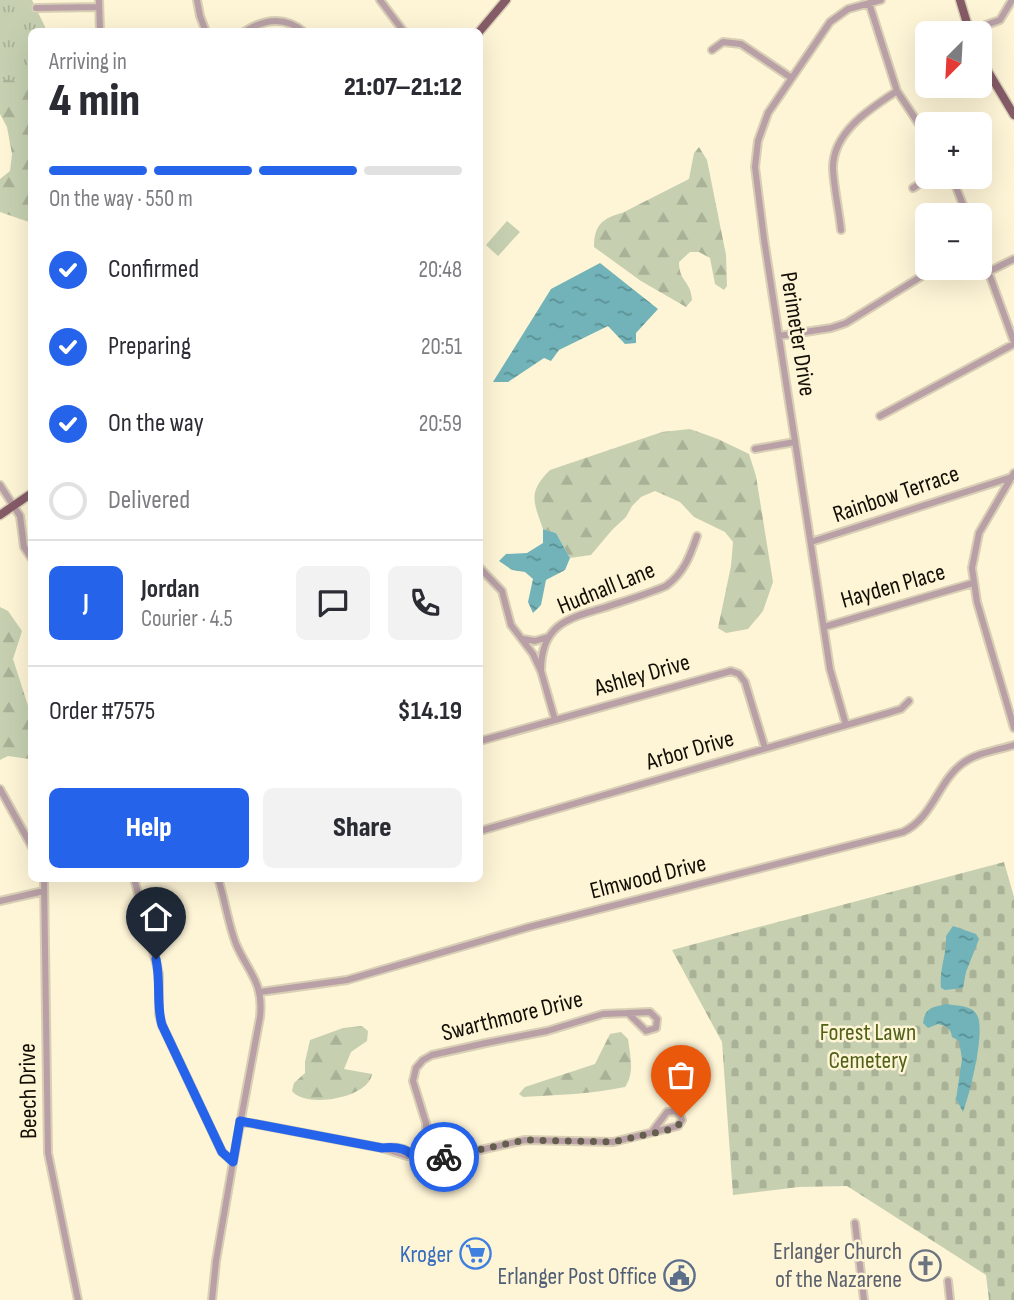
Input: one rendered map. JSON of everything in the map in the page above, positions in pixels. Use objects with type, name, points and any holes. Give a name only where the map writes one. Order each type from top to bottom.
[{"type":"main road","points":[[482,28],[506,0]]},
{"type":"main road","points":[[960,0],[967,21]]},
{"type":"main road","points":[[992,78],[1014,115]]},
{"type":"main road","points":[[0,516],[28,496]]},
{"type":"street","points":[[197,0],[204,28]]},
{"type":"street","points":[[380,0],[398,28]]},
{"type":"street","name":"Perimeter Drive","points":[[846,725],[831,669],[824,627],[755,167],[758,141],[774,102],[833,18],[848,9],[881,0]]},
{"type":"street","points":[[992,23],[1000,20],[1012,0]]},
{"type":"street","points":[[36,8],[99,3],[100,28]]},
{"type":"street","points":[[869,3],[897,91],[915,118]]},
{"type":"street","points":[[251,28],[274,20],[298,28]]},
{"type":"street","points":[[712,50],[723,42],[741,44],[790,77]]},
{"type":"street","points":[[841,230],[833,170],[839,146],[858,118],[897,91]]},
{"type":"street","points":[[992,270],[1014,258]]},
{"type":"street","points":[[779,336],[846,323],[916,280]]},
{"type":"street","points":[[880,416],[1014,343],[991,280]]},
{"type":"street","points":[[755,449],[795,442]]},
{"type":"street","points":[[1013,475],[975,542],[972,559],[973,583],[1014,728]]},
{"type":"street","name":"Rainbow Terrace","points":[[811,542],[1013,475]]},
{"type":"street","name":"Rainbow Terrace","points":[[993,482],[1002,494]]},
{"type":"street","points":[[0,485],[15,505],[24,547],[28,553]]},
{"type":"street","name":"Hudnall Lane","points":[[541,671],[542,650],[548,637],[558,626],[573,617],[666,586],[689,560],[696,536]]},
{"type":"street","name":"Hudnall Lane","points":[[483,571],[502,591],[509,621],[541,671],[555,720]]},
{"type":"street","name":"Hayden Place","points":[[824,627],[973,583]]},
{"type":"street","name":"Hudnall Lane","points":[[521,638],[534,641],[548,637]]},
{"type":"street","name":"Ashley Drive","points":[[483,740],[731,671],[739,674],[745,682],[765,748]]},
{"type":"street","name":"Arbor Drive","points":[[483,830],[901,709],[909,701]]},
{"type":"street","name":"Elmwood Drive","points":[[260,992],[346,980],[552,921],[903,832],[917,823],[960,764],[973,757],[1014,745]]},
{"type":"street","points":[[0,789],[28,840]]},
{"type":"street","name":"Beech Drive","points":[[44,882],[48,1153],[78,1300]]},
{"type":"street","points":[[135,882],[159,974],[159,1014],[162,1025],[222,1152],[233,1162]]},
{"type":"street","points":[[212,1300],[240,1121],[261,1017],[260,992],[236,944],[219,882]]},
{"type":"street","points":[[0,901],[44,891]]},
{"type":"street","name":"Swarthmore Drive","points":[[427,1156],[426,1124],[413,1081],[416,1069],[423,1060],[432,1055],[547,1031],[603,1014],[650,1012],[657,1019],[656,1028],[646,1031],[628,1013]]},
{"type":"street","points":[[240,1121],[382,1148],[407,1156],[427,1156],[462,1154],[525,1140],[557,1139],[598,1143],[628,1139],[678,1126],[682,1120],[680,1115],[675,1111],[667,1112],[652,1132]]},
{"type":"street","points":[[855,1223],[864,1300]]},
{"type":"street","points":[[948,1281],[950,1300]]},
{"type":"green space","points":[[0,0],[32,0],[46,28],[28,28],[28,88],[0,102]]},
{"type":"green space","points":[[28,78],[28,222],[0,212],[0,179],[10,171],[12,154],[7,127],[0,114],[0,79]]},
{"type":"green space","points":[[699,147],[707,160],[726,255],[727,286],[724,290],[715,284],[710,258],[699,252],[690,252],[679,262],[692,300],[686,307],[641,281],[594,247],[594,240],[604,220],[689,179],[694,153]]},
{"type":"green space","points":[[507,221],[520,232],[498,256],[486,245]]},
{"type":"green space","points":[[690,429],[749,454],[756,476],[773,582],[763,611],[748,629],[726,633],[718,628],[731,566],[733,542],[725,532],[694,517],[680,502],[655,491],[641,497],[591,555],[570,558],[556,533],[543,529],[537,511],[535,491],[550,470],[662,432]]},
{"type":"green space","points":[[0,607],[8,611],[22,631],[13,659],[28,706],[28,759],[8,756],[0,760]]},
{"type":"green space","name":"Forest Lawn Cemetery","points":[[1004,862],[1014,897],[1014,1300],[989,1300],[986,1275],[847,1186],[799,1187],[733,1195],[722,1042],[672,950]]},
{"type":"green space","points":[[362,1026],[368,1031],[367,1041],[351,1052],[344,1069],[372,1074],[368,1082],[349,1095],[323,1100],[299,1096],[292,1091],[294,1083],[305,1073],[310,1040],[343,1028]]},
{"type":"green space","points":[[621,1032],[628,1039],[631,1058],[630,1076],[625,1087],[562,1095],[523,1097],[519,1094],[525,1087],[595,1064],[610,1034]]},
{"type":"water","points":[[600,263],[658,309],[636,333],[636,343],[625,344],[608,326],[559,350],[551,361],[544,358],[508,382],[493,382],[551,289]]},
{"type":"water","points":[[543,529],[556,533],[570,558],[565,570],[546,580],[541,605],[533,613],[528,602],[533,579],[525,572],[512,570],[499,561],[506,554],[527,553],[543,543]]},
{"type":"water","points":[[953,926],[976,934],[979,939],[966,972],[963,988],[945,990],[941,988],[941,974],[946,936]]},
{"type":"water","points":[[947,1004],[972,1009],[979,1023],[976,1062],[963,1112],[956,1099],[962,1059],[959,1041],[952,1037],[951,1031],[946,1027],[938,1024],[928,1028],[923,1023],[928,1011]]},
{"type":"way so far","points":[[444,1157],[525,1140],[613,1142],[672,1129],[681,1123],[681,1117]]},
{"type":"place","name":"Kroger","points":[[476,1254]]},
{"type":"place","name":"Erlanger Church of the Nazarene","points":[[925,1265]]},
{"type":"place","name":"Erlanger Post Office","points":[[680,1276]]},
{"type":"route","points":[[156,959],[162,1025],[222,1152],[233,1162],[240,1121],[382,1148],[393,1147],[411,1154],[444,1157]]}]
